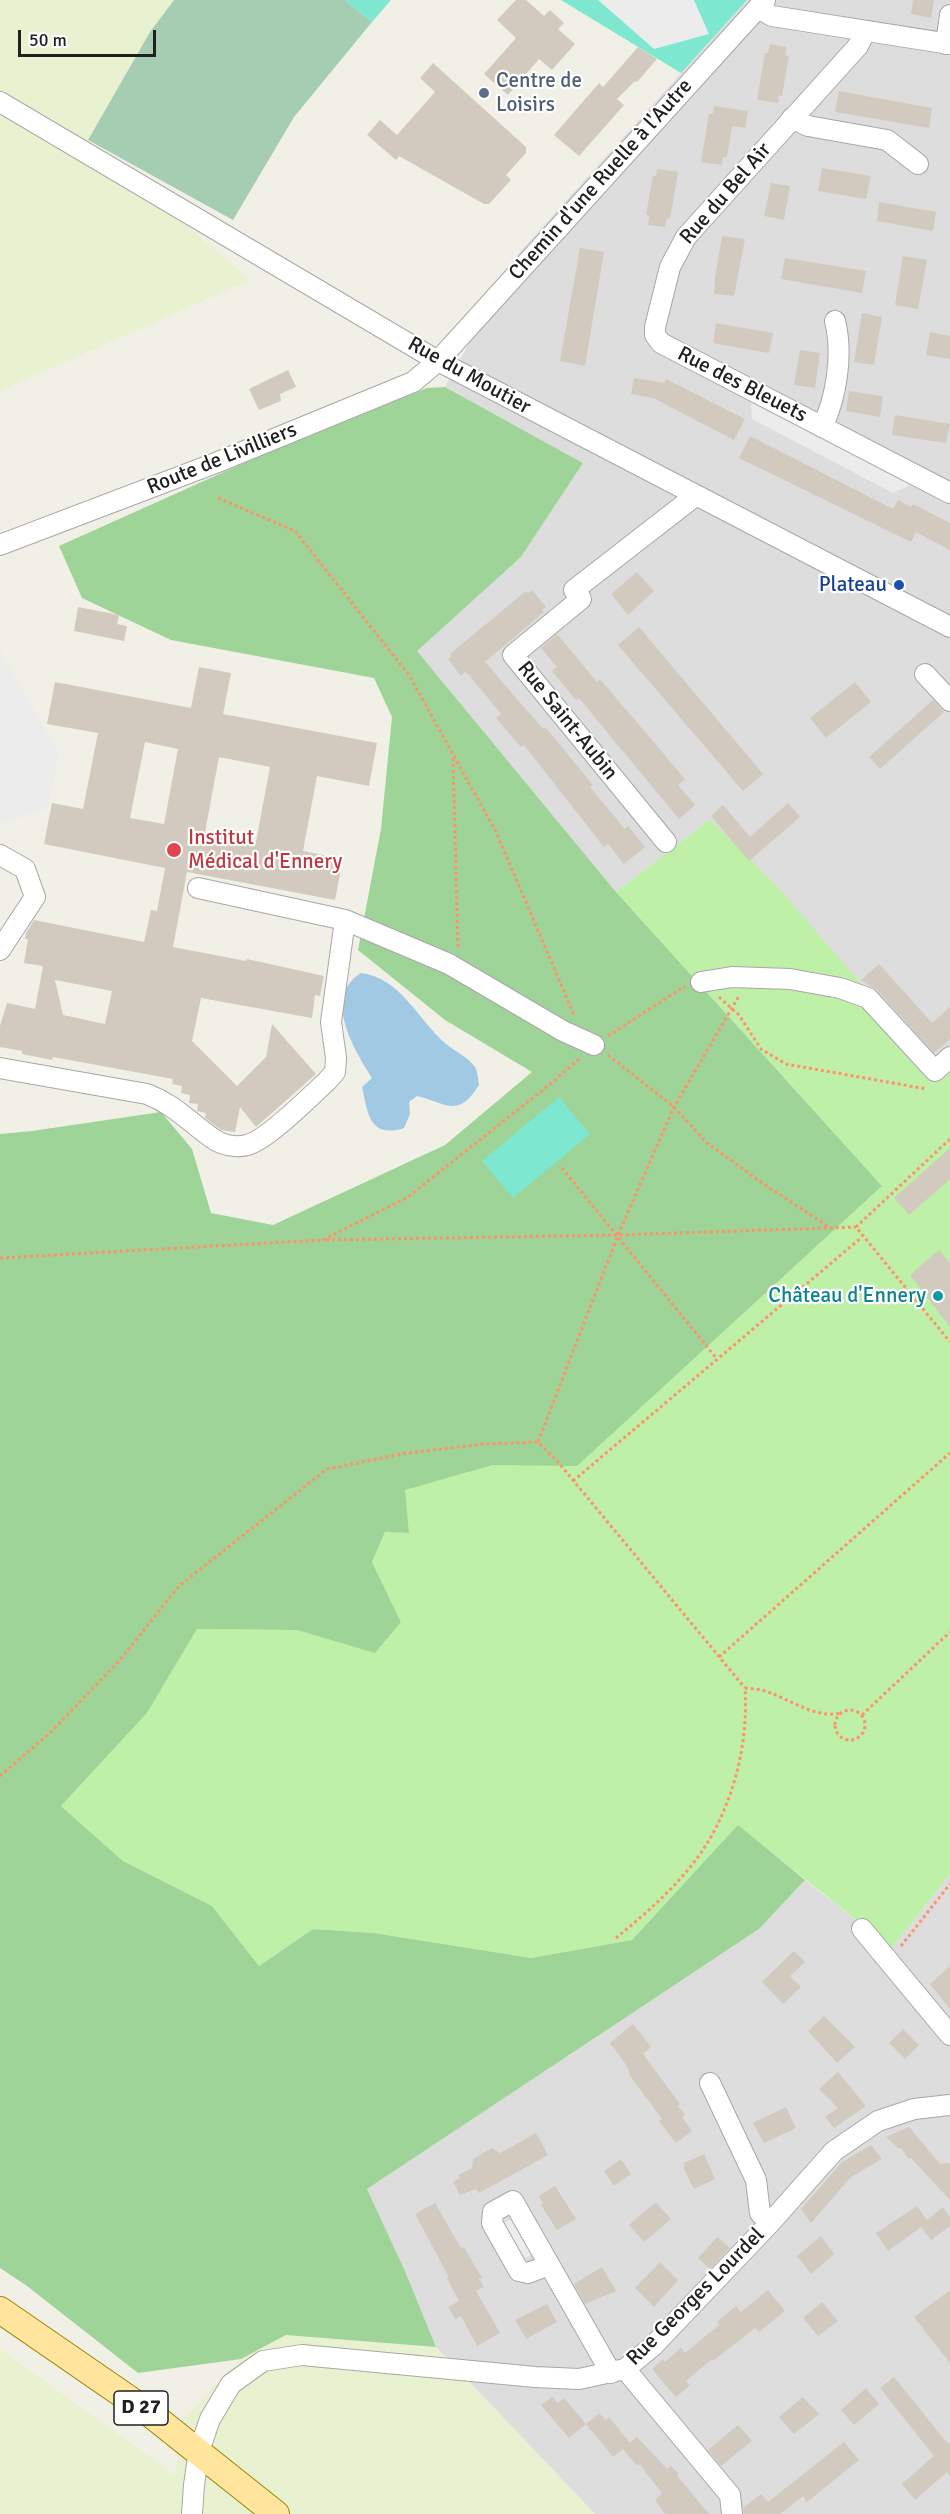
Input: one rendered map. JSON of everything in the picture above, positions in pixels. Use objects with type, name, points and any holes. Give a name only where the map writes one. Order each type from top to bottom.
[{"type":"main road","name":"D 27","points":[[0,2310],[139,2406],[199,2451],[276,2514]]},
{"type":"street","points":[[762,4],[772,16],[948,44],[950,15]]},
{"type":"street","name":"Chemin d'une Ruelle à l'Autre","points":[[438,361],[762,4]]},
{"type":"street","name":"Rue du Bel Air","points":[[661,343],[655,335],[655,327],[677,251],[686,237],[858,46],[865,32]]},
{"type":"street","name":"Rue du Moutier","points":[[0,102],[438,361],[950,627]]},
{"type":"street","points":[[792,118],[808,126],[887,140],[918,164]]},
{"type":"street","name":"Rue des Bleuets","points":[[822,427],[828,415],[837,363],[838,342],[835,321]]},
{"type":"street","name":"Rue des Bleuets","points":[[661,343],[950,493]]},
{"type":"street","name":"Route de Livilliers","points":[[0,545],[218,462],[413,382],[438,361]]},
{"type":"street","name":"Rue Saint-Aubin","points":[[666,842],[513,655],[581,599],[574,590],[695,496]]},
{"type":"street","points":[[925,674],[950,701]]},
{"type":"street","points":[[0,855],[25,869],[35,897],[0,950]]},
{"type":"street","points":[[198,888],[345,920],[459,969],[563,1031],[590,1043]]},
{"type":"street","points":[[0,1068],[147,1094],[167,1101],[213,1139],[229,1146],[249,1145],[265,1136],[335,1072],[336,1058],[331,1022],[345,920]]},
{"type":"street","points":[[701,982],[732,976],[789,979],[840,988],[868,998],[934,1071],[950,1057]]},
{"type":"street","points":[[862,1929],[950,2035]]},
{"type":"street","points":[[710,2083],[756,2180],[760,2213],[770,2223]]},
{"type":"street","name":"Rue Georges Lourdel","points":[[192,2514],[199,2451],[210,2419],[231,2384],[262,2361],[302,2355],[535,2377],[579,2379],[618,2371],[653,2346],[770,2223],[834,2151],[878,2121],[914,2109],[950,2105]]},
{"type":"street","points":[[549,2265],[618,2371],[730,2495],[732,2514]]},
{"type":"path","points":[[218,498],[295,531],[409,675],[496,832],[590,1043],[674,1107],[706,1142],[830,1228]]},
{"type":"path","points":[[453,756],[459,969]]},
{"type":"path","points":[[538,1442],[618,1235],[674,1107],[750,977]]},
{"type":"path","points":[[323,1240],[408,1197],[549,1085],[590,1043],[680,987],[701,982],[732,1008],[761,1049],[786,1064],[932,1090],[943,1081],[934,1071]]},
{"type":"path","points":[[0,1258],[323,1240],[618,1235],[856,1227],[950,1139]]},
{"type":"path","points":[[562,1168],[717,1359]]},
{"type":"path","points":[[856,1227],[950,1342]]},
{"type":"path","points":[[573,1481],[862,1237]]},
{"type":"path","points":[[538,1442],[745,1688],[747,1716],[743,1744],[732,1788],[716,1825],[696,1860],[671,1889],[616,1938]]},
{"type":"path","points":[[0,1776],[50,1733],[120,1660],[179,1586],[327,1469],[418,1452],[483,1444],[538,1442]]},
{"type":"path","points":[[720,1657],[950,1453]]},
{"type":"path","points":[[862,1715],[950,1632]]},
{"type":"path","points":[[745,1688],[765,1691],[830,1716],[848,1710],[855,1711],[862,1715],[865,1723],[864,1731],[859,1737],[852,1740],[844,1739],[838,1734],[835,1727],[836,1719],[841,1713]]},
{"type":"path","points":[[889,1961],[950,1884]]},
{"type":"shaded area","points":[[345,0],[391,0],[372,22]]},
{"type":"shaded area","points":[[561,0],[747,0],[681,73]]},
{"type":"shaded area","points":[[598,0],[694,0],[709,34],[654,49]]},
{"type":"shaded area","points":[[747,0],[950,0],[950,1048],[932,1065],[710,819],[616,892],[416,650],[521,557],[583,463],[445,387],[519,253]]},
{"type":"shaded area","points":[[751,403],[910,485],[893,493],[752,419]]},
{"type":"shaded area","points":[[0,650],[59,753],[48,808],[0,824]]},
{"type":"shaded area","points":[[361,973],[375,977],[398,991],[446,1044],[475,1067],[479,1085],[465,1102],[451,1106],[417,1096],[409,1102],[410,1114],[404,1128],[384,1130],[372,1121],[362,1087],[372,1078],[350,1038],[343,1009],[344,995],[350,983]]},
{"type":"shaded area","points":[[559,1097],[590,1134],[513,1198],[482,1161]]},
{"type":"shaded area","points":[[950,1874],[950,2514],[595,2514],[436,2347],[405,2271],[367,2189],[759,1929],[805,1880],[892,1948]]},
{"type":"shaded area","points":[[521,2214],[541,2250],[521,2260],[501,2225]]},
{"type":"green space","points":[[0,0],[174,0],[150,32],[88,140],[250,280],[0,391]]},
{"type":"green space","points":[[174,0],[345,0],[372,22],[294,117],[233,220],[88,140],[150,32]]},
{"type":"green space","points":[[445,387],[583,463],[521,557],[417,651],[616,892],[882,1186],[577,1466],[493,1465],[405,1490],[409,1533],[385,1532],[372,1562],[401,1622],[375,1653],[297,1630],[197,1629],[147,1713],[61,1806],[123,1861],[212,1906],[259,1966],[313,1929],[374,1933],[531,1958],[632,1940],[738,1825],[805,1880],[759,1929],[367,2189],[405,2271],[436,2347],[286,2335],[241,2359],[138,2373],[27,2286],[0,2268],[0,1134],[161,1112],[192,1149],[211,1213],[273,1225],[445,1145],[532,1072],[445,1020],[358,950],[381,829],[392,717],[374,678],[171,640],[82,598],[59,546],[255,458],[427,388]]},
{"type":"green space","points":[[710,819],[774,883],[932,1065],[950,1048],[950,1874],[892,1948],[738,1826],[632,1940],[531,1958],[374,1933],[313,1929],[259,1966],[212,1906],[123,1861],[61,1806],[147,1713],[197,1629],[297,1630],[375,1652],[401,1622],[372,1562],[385,1532],[409,1533],[404,1490],[493,1465],[577,1465],[882,1186],[616,892]]},
{"type":"green space","points":[[286,2335],[436,2347],[595,2514],[0,2514],[0,2349],[175,2475],[184,2418],[241,2359]]},
{"type":"building","points":[[516,0],[526,0],[544,16],[550,10],[564,23],[558,29],[575,44],[552,70],[539,59],[508,95],[484,74],[516,38],[497,20]]},
{"type":"building","points":[[913,0],[934,0],[931,18],[911,14]]},
{"type":"building","points":[[770,44],[787,47],[785,55],[789,56],[782,96],[779,95],[778,103],[757,100],[765,53],[768,53]]},
{"type":"building","points":[[638,47],[657,59],[637,82],[635,81],[617,99],[624,105],[579,156],[554,135],[599,83],[603,87]]},
{"type":"building","points":[[433,63],[526,147],[526,153],[506,175],[511,180],[489,204],[484,204],[399,156],[396,160],[367,135],[380,120],[397,135],[435,92],[420,78]]},
{"type":"building","points":[[839,91],[932,108],[929,128],[835,112]]},
{"type":"building","points":[[714,106],[748,111],[745,128],[732,126],[727,157],[723,157],[722,165],[701,162],[709,114],[713,114]]},
{"type":"building","points":[[822,168],[871,176],[866,199],[818,191]]},
{"type":"building","points":[[657,169],[678,172],[670,219],[667,218],[665,227],[648,225],[649,215],[646,215],[653,176],[656,176]]},
{"type":"building","points":[[771,183],[790,186],[784,220],[764,216]]},
{"type":"building","points":[[879,202],[936,212],[933,231],[877,221]]},
{"type":"building","points":[[722,236],[745,239],[734,296],[714,294]]},
{"type":"building","points":[[580,248],[604,252],[585,366],[560,361]]},
{"type":"building","points":[[903,256],[927,260],[918,309],[895,305]]},
{"type":"building","points":[[785,258],[866,271],[862,293],[781,279]]},
{"type":"building","points":[[862,313],[882,317],[874,365],[854,362]]},
{"type":"building","points":[[716,323],[773,333],[769,353],[713,343]]},
{"type":"building","points":[[930,332],[950,336],[950,359],[926,355]]},
{"type":"building","points":[[800,350],[820,353],[815,388],[794,385]]},
{"type":"building","points":[[288,370],[296,387],[280,394],[281,401],[259,410],[249,389]]},
{"type":"building","points":[[634,378],[664,383],[666,379],[745,419],[734,440],[653,398],[631,394]]},
{"type":"building","points":[[849,391],[883,396],[880,417],[846,411]]},
{"type":"building","points":[[895,415],[950,424],[946,443],[892,435]]},
{"type":"building","points":[[750,436],[893,509],[898,500],[911,507],[913,504],[950,523],[950,550],[916,532],[911,542],[739,458]]},
{"type":"building","points":[[637,572],[654,591],[628,615],[611,594]]},
{"type":"building","points":[[532,590],[546,607],[542,610],[544,612],[485,662],[543,729],[545,727],[593,785],[590,787],[625,829],[628,826],[645,847],[624,864],[608,844],[604,847],[524,745],[521,747],[496,718],[501,714],[469,675],[465,672],[461,676],[448,659],[450,654],[526,591],[528,593]]},
{"type":"building","points":[[78,607],[119,615],[117,624],[127,626],[124,641],[74,631]]},
{"type":"building","points":[[639,627],[763,774],[743,791],[618,645]]},
{"type":"building","points":[[557,634],[597,682],[600,679],[685,779],[678,785],[695,805],[679,819],[579,698],[576,700],[552,671],[557,667],[541,648]]},
{"type":"building","points":[[199,667],[231,673],[223,714],[377,743],[369,786],[317,776],[303,851],[343,859],[335,900],[187,872],[173,947],[246,961],[247,959],[324,976],[320,996],[315,995],[312,1018],[201,998],[192,1041],[237,1086],[266,1057],[272,1024],[316,1074],[256,1127],[240,1107],[235,1132],[221,1130],[205,1118],[206,1113],[197,1111],[198,1104],[189,1103],[190,1095],[181,1093],[182,1086],[172,1084],[173,1079],[53,1057],[52,1060],[0,1047],[0,1026],[7,1003],[35,1009],[43,966],[24,963],[28,939],[25,939],[26,933],[34,920],[144,942],[151,910],[157,911],[165,868],[44,844],[52,803],[83,809],[98,733],[47,724],[55,682],[191,708]],"holes":[[[145,742],[178,749],[164,824],[130,818]],[[219,757],[270,767],[256,842],[205,832]],[[55,980],[112,991],[105,1024],[63,1015]]]},
{"type":"building","points":[[855,682],[871,702],[826,738],[810,718]]},
{"type":"building","points":[[933,700],[944,712],[880,769],[869,757]]},
{"type":"building","points":[[788,803],[800,817],[749,861],[711,816],[723,805],[750,837]]},
{"type":"building","points":[[879,964],[932,1023],[950,1007],[950,1039],[934,1053],[877,990],[861,980]]},
{"type":"building","points":[[950,1148],[950,1179],[909,1215],[894,1198]]},
{"type":"building","name":"Château d'Ennery","points":[[939,1250],[950,1263],[950,1327],[910,1275]]},
{"type":"building","points":[[794,1951],[805,1962],[790,1976],[801,1987],[783,2004],[762,1982]]},
{"type":"building","points":[[950,1966],[950,2009],[930,1984]]},
{"type":"building","points":[[824,2016],[855,2047],[837,2063],[808,2031]]},
{"type":"building","points":[[633,2024],[651,2047],[643,2054],[680,2104],[678,2106],[685,2115],[682,2117],[692,2131],[676,2143],[659,2121],[662,2119],[630,2076],[627,2066],[610,2043]]},
{"type":"building","points":[[903,2029],[919,2045],[905,2059],[889,2043]]},
{"type":"building","points":[[838,2072],[866,2106],[834,2128],[825,2117],[838,2108],[819,2089]]},
{"type":"building","points":[[786,2107],[796,2128],[764,2143],[753,2123]]},
{"type":"building","points":[[909,2127],[940,2164],[950,2163],[950,2200],[901,2148],[899,2149],[886,2137]]},
{"type":"building","points":[[536,2133],[548,2155],[479,2193],[476,2189],[460,2195],[453,2182],[460,2178],[458,2175],[472,2168],[473,2159],[492,2148],[500,2153]]},
{"type":"building","points":[[871,2145],[882,2159],[851,2177],[811,2223],[801,2209],[842,2162]]},
{"type":"building","points":[[704,2154],[715,2179],[694,2189],[684,2169],[684,2163]]},
{"type":"building","points":[[621,2159],[631,2174],[614,2186],[604,2171]]},
{"type":"building","points":[[555,2186],[576,2219],[557,2230],[541,2205],[543,2204],[539,2196]]},
{"type":"building","points":[[656,2202],[671,2219],[644,2242],[629,2225]]},
{"type":"building","points":[[435,2203],[461,2248],[464,2247],[482,2278],[479,2279],[484,2287],[476,2291],[500,2333],[477,2346],[461,2316],[455,2319],[448,2307],[459,2301],[447,2278],[449,2277],[415,2214]]},
{"type":"building","points":[[917,2206],[927,2220],[943,2207],[950,2217],[950,2226],[931,2240],[921,2227],[888,2251],[876,2233]]},
{"type":"building","points":[[821,2236],[834,2254],[811,2274],[797,2256]]},
{"type":"building","points":[[717,2237],[730,2248],[710,2269],[698,2258]]},
{"type":"building","points":[[660,2262],[678,2280],[654,2307],[635,2288]]},
{"type":"building","points":[[602,2267],[616,2291],[585,2304],[574,2284]]},
{"type":"building","points":[[768,2290],[785,2311],[759,2332],[755,2328],[713,2361],[712,2359],[686,2381],[690,2385],[676,2397],[652,2369],[663,2359],[665,2362],[681,2348],[685,2353],[719,2325],[717,2322],[736,2306],[741,2312]]},
{"type":"building","points":[[950,2290],[950,2363],[914,2317]]},
{"type":"building","points":[[822,2302],[838,2321],[818,2336],[803,2318]]},
{"type":"building","points":[[547,2304],[557,2322],[526,2339],[515,2320]]},
{"type":"building","points":[[894,2377],[948,2444],[950,2442],[950,2476],[947,2472],[915,2500],[902,2484],[934,2456],[880,2388]]},
{"type":"building","points":[[866,2388],[879,2404],[854,2425],[841,2410]]},
{"type":"building","points":[[552,2397],[558,2403],[564,2398],[586,2424],[569,2438],[541,2405]]},
{"type":"building","points":[[803,2397],[819,2414],[794,2434],[779,2417]]},
{"type":"building","points":[[599,2413],[606,2420],[609,2417],[630,2443],[637,2437],[667,2469],[671,2466],[709,2514],[665,2514],[655,2500],[662,2493],[640,2465],[635,2464],[623,2449],[613,2457],[586,2424]]},
{"type":"building","points":[[738,2425],[752,2441],[721,2466],[708,2450]]},
{"type":"building","points":[[844,2442],[859,2460],[807,2502],[803,2496],[780,2514],[744,2514],[743,2508],[761,2494],[768,2502]]},
{"type":"place","name":"Centre de Loisirs","points":[[484,93]]},
{"type":"place","name":"Plateau","points":[[899,585]]},
{"type":"place","name":"Institut Médical d'Ennery","points":[[174,850]]},
{"type":"place","name":"Château d'Ennery","points":[[938,1296]]}]
